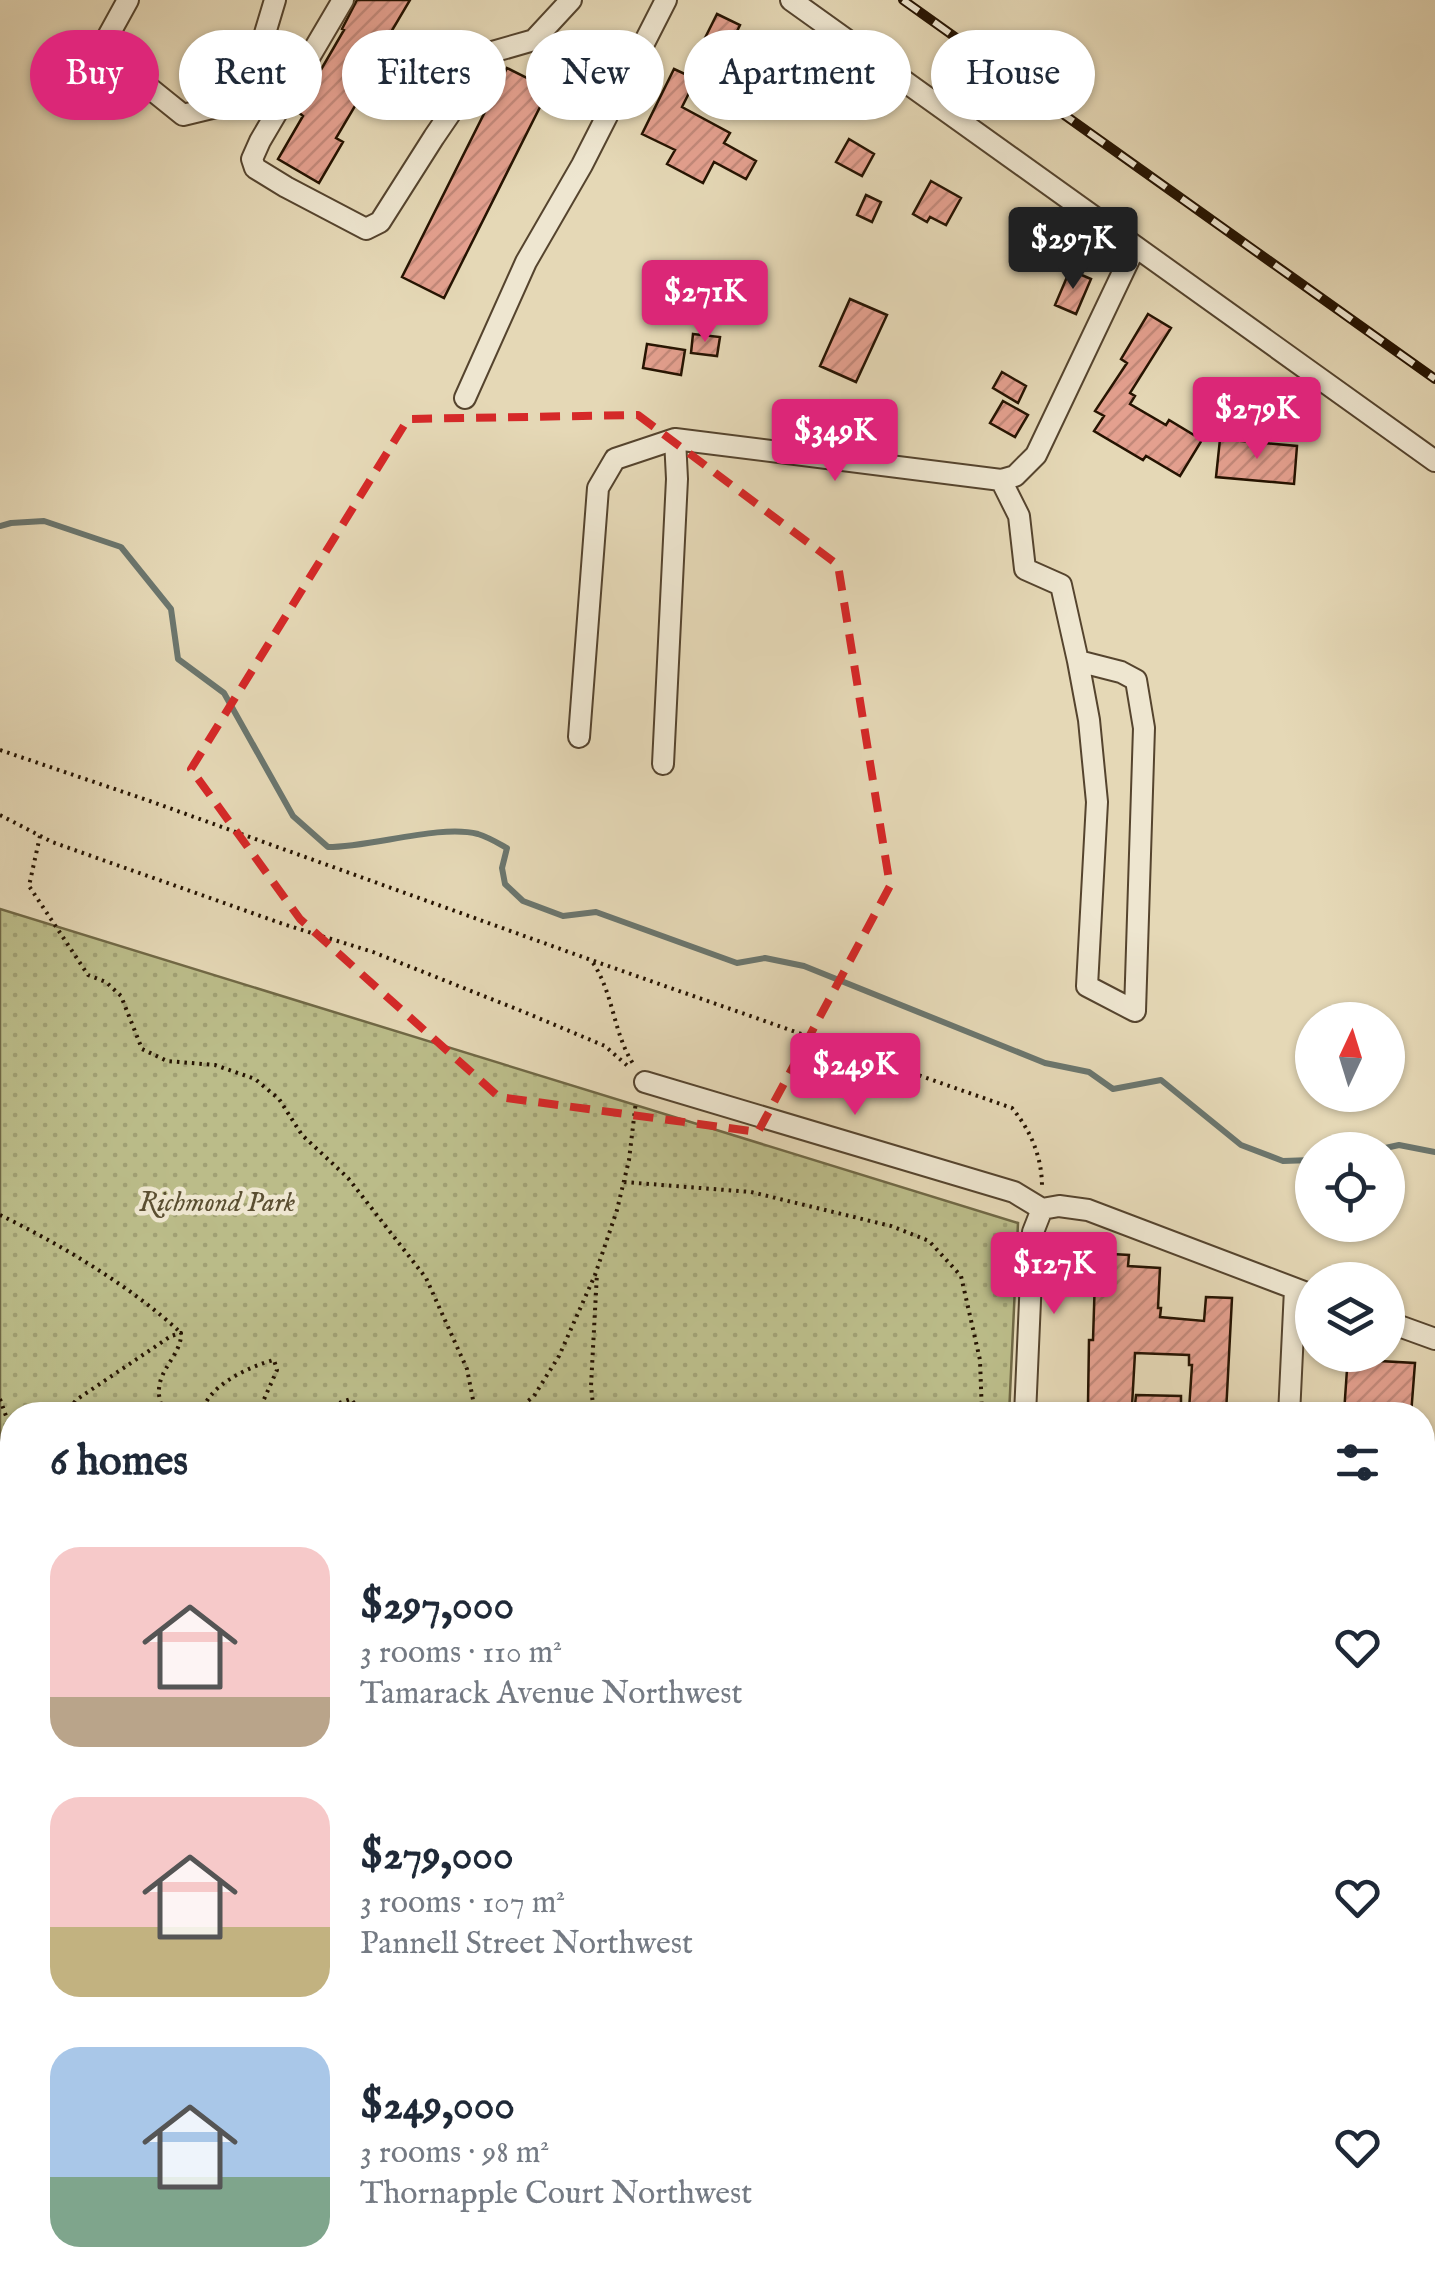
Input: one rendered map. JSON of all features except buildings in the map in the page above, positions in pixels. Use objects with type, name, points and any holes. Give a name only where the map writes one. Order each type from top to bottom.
[{"type":"street","points":[[128,0],[101,49],[183,114],[245,100],[275,0]]},
{"type":"street","points":[[343,0],[252,159],[254,168],[366,229],[380,222],[492,52],[534,40],[571,0]]},
{"type":"street","points":[[464,398],[526,262],[582,165],[666,0]]},
{"type":"street","points":[[791,0],[1435,460]]},
{"type":"street","points":[[579,737],[598,488],[615,460],[674,439],[1001,480],[1015,476],[1036,455],[1135,247]]},
{"type":"street","points":[[664,764],[677,480],[674,439]]},
{"type":"street","points":[[1001,480],[1019,516],[1025,568],[1061,586],[1089,720],[1097,802],[1087,986],[1135,1011],[1144,728],[1139,696],[1136,680],[1122,672],[1078,662]]},
{"type":"street","points":[[642,1079],[1014,1192],[1042,1208],[1088,1210],[1295,1289]]},
{"type":"street","points":[[1026,1402],[1033,1232],[1042,1208]]},
{"type":"street","points":[[1405,1329],[1435,1340]]},
{"type":"street","points":[[1291,1402],[1295,1366]]},
{"type":"path","points":[[0,750],[1012,1108],[1036,1148],[1042,1174],[1042,1208]]},
{"type":"path","points":[[0,814],[40,836],[286,926],[373,952],[490,998],[605,1046],[642,1079]]},
{"type":"path","points":[[40,836],[29,886],[88,975],[106,982],[121,996],[142,1049],[166,1061],[215,1066],[255,1079],[279,1099],[302,1135],[348,1178],[426,1278],[466,1369],[473,1402]]},
{"type":"path","points":[[526,1402],[560,1356],[597,1268],[624,1182],[642,1079],[617,1031],[605,985],[591,960]]},
{"type":"path","points":[[624,1182],[750,1192],[891,1226],[929,1241],[961,1276],[980,1360],[982,1402]]},
{"type":"path","points":[[0,1216],[38,1233],[154,1308],[180,1332],[181,1343],[158,1388],[161,1402]]},
{"type":"path","points":[[593,1402],[597,1268]]},
{"type":"path","points":[[75,1402],[180,1332]]},
{"type":"path","points":[[206,1402],[212,1393],[254,1365],[274,1360],[277,1370],[263,1402]]},
{"type":"highlighted area","points":[[638,415],[838,565],[890,886],[758,1132],[499,1097],[300,919],[191,769],[408,419]]},
{"type":"green space","name":"Richmond Park","points":[[0,909],[1018,1223],[1010,1402],[0,1402]]},
{"type":"waterway","points":[[0,526],[44,521],[121,547],[171,609],[178,659],[224,693],[293,816],[328,847],[445,832],[478,834],[507,848],[502,868],[505,884],[523,901],[563,916],[596,912],[737,963],[765,958],[804,966],[1045,1063],[1089,1072],[1113,1089],[1161,1080],[1241,1145],[1283,1161],[1295,1161]]},
{"type":"waterway","points":[[1405,1146],[1435,1152]]},
{"type":"railway","points":[[903,0],[1435,379]]}]
